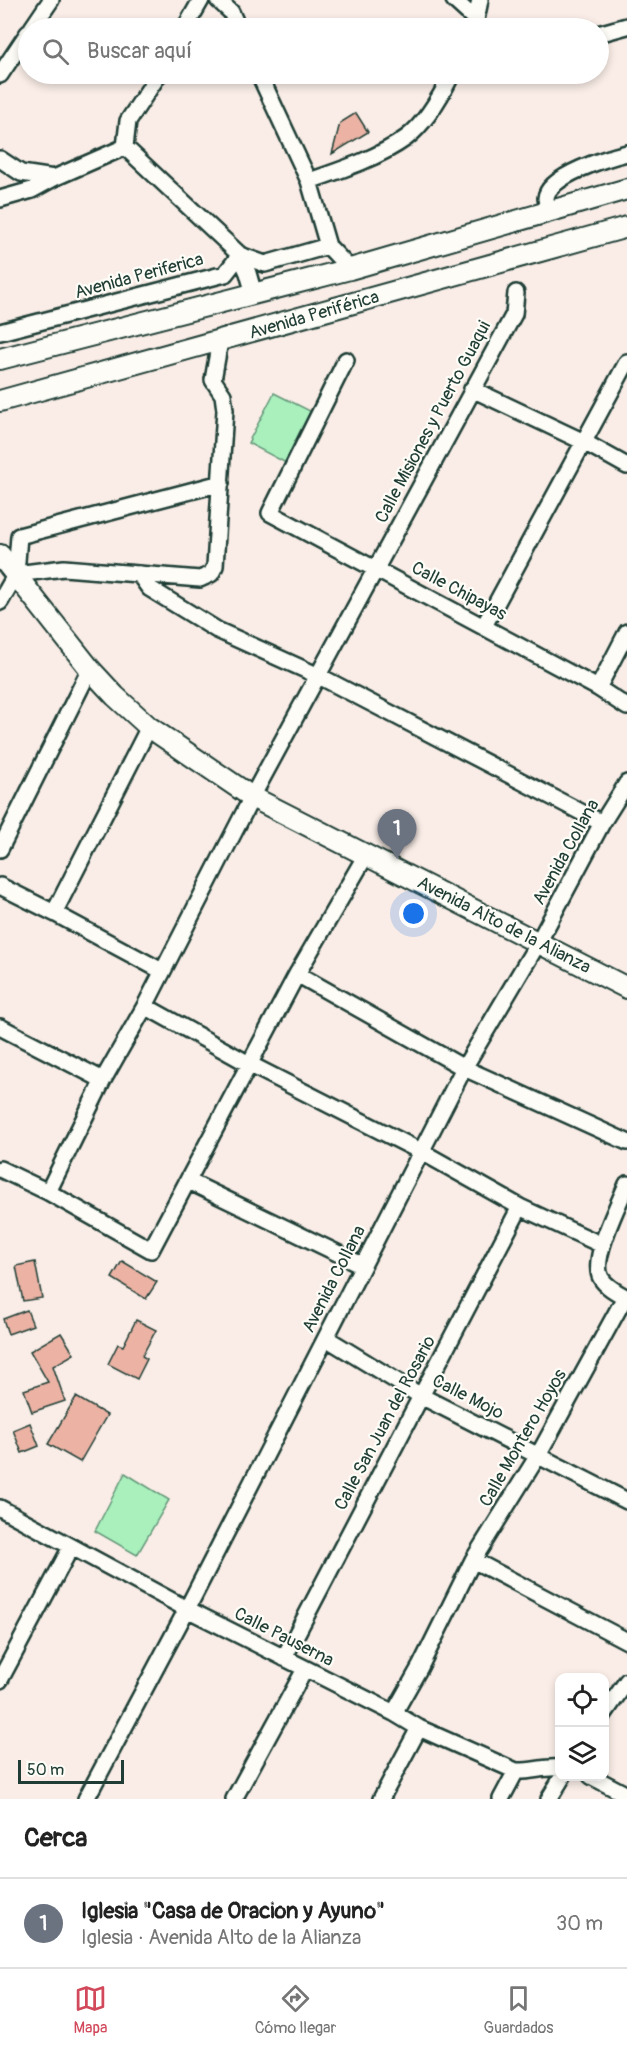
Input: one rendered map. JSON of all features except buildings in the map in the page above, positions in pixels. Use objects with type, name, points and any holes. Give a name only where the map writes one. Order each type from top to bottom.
[{"type":"street","points":[[39,18],[51,0]]},
{"type":"street","points":[[191,18],[201,0]]},
{"type":"street","points":[[218,0],[231,12],[234,18]]},
{"type":"street","points":[[454,0],[469,18]]},
{"type":"street","points":[[476,18],[480,0]]},
{"type":"street","points":[[609,31],[627,26]]},
{"type":"street","points":[[0,75],[18,48]]},
{"type":"street","points":[[125,147],[128,121],[152,84]]},
{"type":"street","points":[[264,84],[309,181],[328,246],[350,269]]},
{"type":"street","points":[[309,181],[376,154],[408,137],[448,84]]},
{"type":"street","points":[[0,199],[32,190],[125,147]]},
{"type":"street","points":[[125,147],[240,255],[254,294]]},
{"type":"street","points":[[550,212],[546,198],[550,189],[567,176],[593,163],[627,153]]},
{"type":"street","points":[[0,159],[21,173],[54,178]]},
{"type":"street","name":"Avenida Periférica","points":[[0,359],[350,269],[627,189]]},
{"type":"street","name":"Avenida Periférica","points":[[0,401],[627,227]]},
{"type":"street","points":[[240,255],[265,264],[328,246]]},
{"type":"street","name":"Avenida Periferica","points":[[0,332],[225,274],[240,255]]},
{"type":"street","name":"Calle Misiones y Puerto Guaqui","points":[[48,1192],[103,1080],[145,1006],[252,797],[514,314],[516,293]]},
{"type":"street","points":[[16,574],[64,568],[200,579],[211,574],[215,566],[225,410],[223,395],[213,380],[220,341]]},
{"type":"street","name":"Calle Chipayas","points":[[346,360],[270,513],[484,626],[627,706]]},
{"type":"street","points":[[484,626],[627,362]]},
{"type":"street","points":[[472,388],[584,442],[627,466]]},
{"type":"street","points":[[0,602],[16,574],[19,536],[221,483]]},
{"type":"street","name":"Avenida Alto de la Alianza","points":[[0,555],[90,669],[149,727],[252,797],[627,988]]},
{"type":"street","points":[[139,574],[149,588],[217,630],[319,676],[602,823]]},
{"type":"street","points":[[598,688],[627,632]]},
{"type":"street","points":[[0,849],[90,669]]},
{"type":"street","points":[[54,913],[149,727]]},
{"type":"street","name":"Avenida Collana","points":[[86,1799],[187,1609],[464,1068],[538,943],[602,823],[627,783]]},
{"type":"street","points":[[0,1169],[48,1192],[151,1250],[297,974],[366,855]]},
{"type":"street","points":[[0,886],[162,971]]},
{"type":"street","points":[[297,974],[464,1068],[627,1142]]},
{"type":"street","points":[[145,1006],[249,1064],[422,1152],[520,1207],[602,1245]]},
{"type":"street","points":[[0,1027],[103,1080]]},
{"type":"street","points":[[188,1180],[362,1265]]},
{"type":"street","name":"Calle Montero Hoyos","points":[[394,1713],[420,1667],[473,1560],[539,1454],[626,1297],[611,1289],[601,1278],[599,1259],[602,1245],[627,1184]]},
{"type":"street","name":"Calle San Juan del Rosario","points":[[284,1658],[520,1207]]},
{"type":"street","name":"Calle Mojo","points":[[326,1338],[421,1396],[539,1454],[627,1501]]},
{"type":"street","name":"Calle Pauserna","points":[[0,1508],[187,1609],[394,1713],[419,1728],[516,1771],[530,1772],[555,1767]]},
{"type":"street","points":[[0,1680],[71,1547]]},
{"type":"street","points":[[473,1560],[627,1641]]},
{"type":"street","points":[[234,1799],[305,1669]]},
{"type":"street","points":[[609,1707],[627,1681]]},
{"type":"street","points":[[381,1799],[419,1728]]},
{"type":"street","points":[[501,1799],[516,1771]]},
{"type":"street","points":[[549,1799],[560,1781]]},
{"type":"street","points":[[600,1781],[627,1795]]},
{"type":"green space","points":[[274,393],[312,412],[286,463],[248,443]]},
{"type":"green space","points":[[125,1473],[169,1500],[137,1555],[95,1531]]},
{"type":"place","name":"Iglesia \"Casa de Oracion y Ayuno\"","points":[[397,859]]}]
